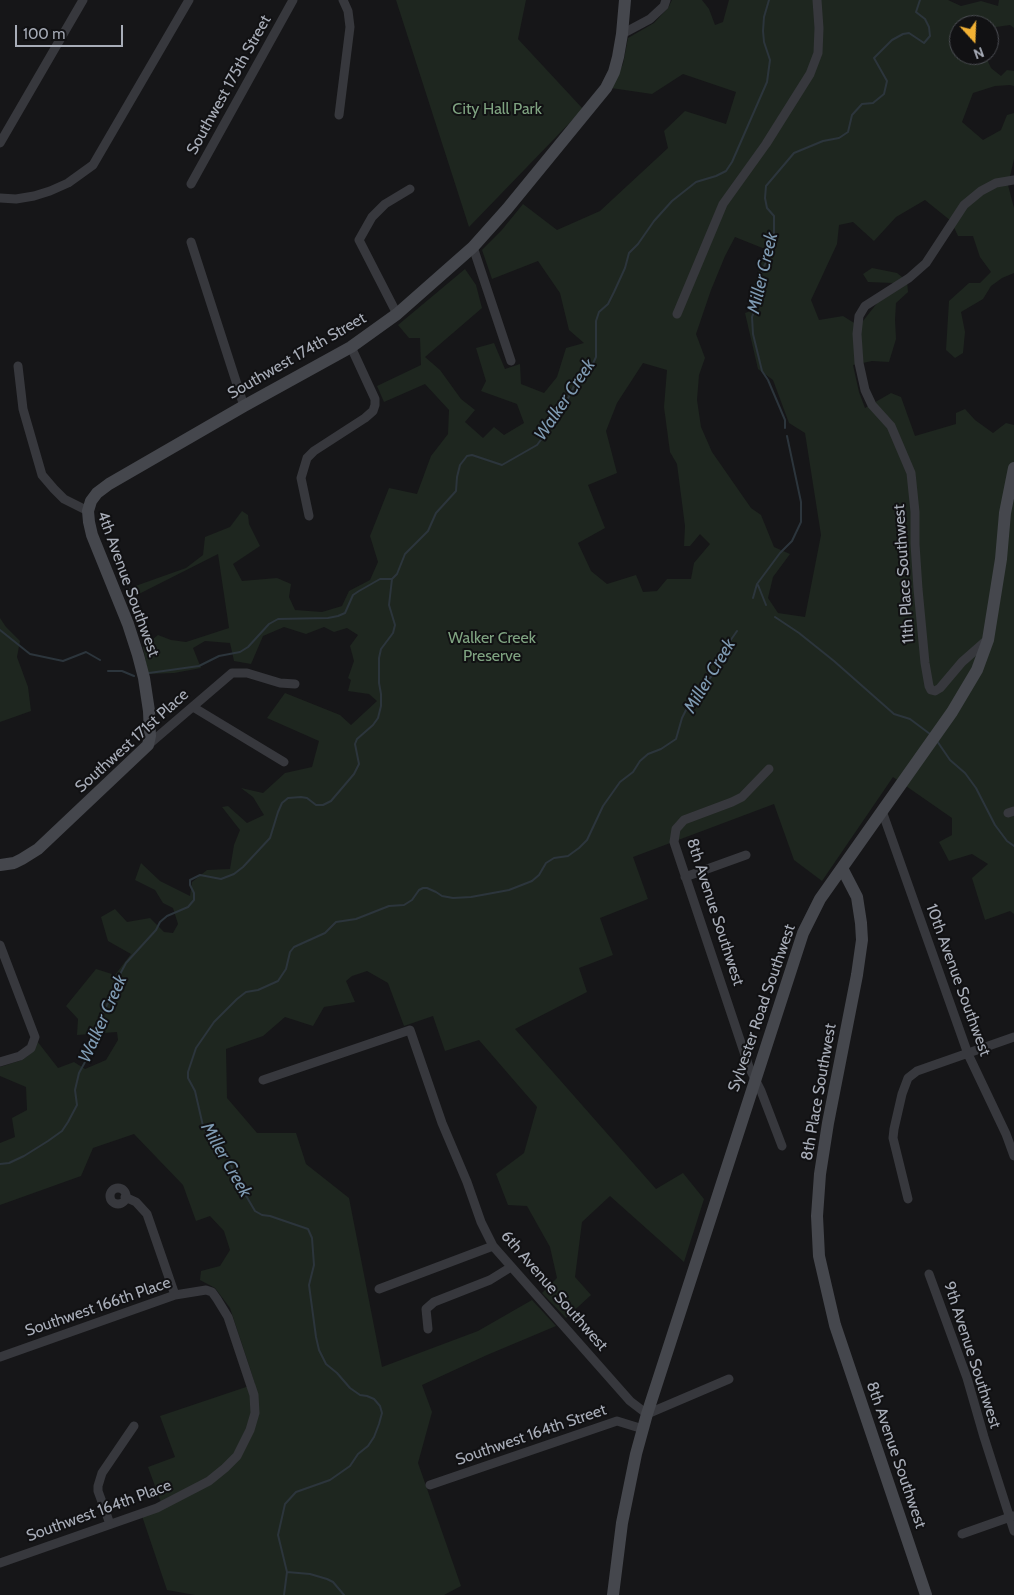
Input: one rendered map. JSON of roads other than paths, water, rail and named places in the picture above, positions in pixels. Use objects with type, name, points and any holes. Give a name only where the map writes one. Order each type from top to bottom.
[{"type":"street","points":[[0,143],[83,0]]},
{"type":"street","points":[[0,198],[16,199],[50,191],[68,183],[93,165],[100,156],[189,0]]},
{"type":"street","name":"Southwest 175th Street","points":[[191,184],[293,0]]},
{"type":"street","points":[[339,115],[350,27],[348,11],[343,0]]},
{"type":"street","name":"Southwest 174th Street","points":[[88,512],[91,501],[97,492],[109,484],[351,347],[397,314],[473,247],[519,195],[606,88],[614,72],[622,34],[625,0]]},
{"type":"street","points":[[622,34],[650,19],[664,6],[666,0]]},
{"type":"street","points":[[677,314],[723,204],[766,144],[810,74],[818,53],[817,0]]},
{"type":"street","name":"11th Place Southwest","points":[[988,640],[962,662],[940,688],[935,691],[931,690],[928,686],[925,663],[918,590],[915,512],[911,473],[890,426],[872,405],[865,390],[859,363],[857,334],[861,311],[865,306],[909,278],[926,263],[964,205],[981,190],[996,183],[1014,180]]},
{"type":"street","points":[[397,314],[359,240],[364,228],[385,204],[410,189]]},
{"type":"street","points":[[191,242],[244,406]]},
{"type":"street","points":[[473,247],[511,361]]},
{"type":"street","points":[[309,516],[301,478],[307,458],[314,451],[365,418],[373,411],[375,405],[375,399],[351,347]]},
{"type":"street","name":"4th Avenue Southwest","points":[[18,366],[23,409],[42,475],[64,498],[88,512],[92,535],[128,624],[142,670],[150,726],[148,745]]},
{"type":"street","name":"Sylvester Road Southwest","points":[[613,1595],[622,1523],[636,1454],[647,1414],[803,932],[820,899],[952,712],[977,670],[988,640],[1001,559],[1005,513],[1014,468]]},
{"type":"street","name":"Southwest 171st Place","points":[[0,865],[22,860],[38,849],[148,745],[232,673],[247,673],[280,683],[295,684]]},
{"type":"street","points":[[193,707],[284,762]]},
{"type":"street","name":"8th Avenue Southwest","points":[[770,769],[742,797],[684,820],[676,829],[674,842],[754,1079],[761,1091],[782,1146]]},
{"type":"street","name":"10th Avenue Southwest","points":[[882,810],[968,1054],[1006,1134],[1014,1156]]},
{"type":"street","points":[[685,877],[746,855]]},
{"type":"street","name":"8th Place Southwest","points":[[835,1325],[819,1256],[817,1216],[820,1174],[828,1122],[857,975],[862,940],[857,896],[842,868]]},
{"type":"street","points":[[0,945],[35,1034],[34,1044],[20,1056],[0,1062]]},
{"type":"street","name":"6th Avenue Southwest","points":[[263,1080],[410,1030],[442,1123],[492,1246],[630,1402],[647,1414]]},
{"type":"street","points":[[908,1200],[893,1138],[902,1094],[908,1078],[917,1071],[1014,1037]]},
{"type":"street","points":[[125,1196],[136,1202],[147,1214],[175,1296]]},
{"type":"street","points":[[379,1289],[492,1246]]},
{"type":"street","points":[[428,1329],[426,1309],[434,1302],[490,1280],[511,1267]]},
{"type":"street","name":"9th Avenue Southwest","points":[[929,1274],[967,1378],[1012,1516],[1014,1531]]},
{"type":"street","name":"Southwest 166th Place","points":[[0,1357],[175,1296],[206,1290]]},
{"type":"street","name":"Southwest 164th Place","points":[[0,1563],[157,1508],[209,1481],[237,1456],[246,1440],[255,1413],[254,1395],[228,1317],[218,1299],[212,1292],[206,1290]]},
{"type":"street","name":"8th Avenue Southwest","points":[[835,1325],[926,1595]]},
{"type":"street","points":[[647,1414],[729,1379]]},
{"type":"street","name":"Southwest 164th Street","points":[[430,1485],[617,1421],[643,1429]]},
{"type":"street","points":[[110,1524],[98,1491],[98,1486],[102,1473],[134,1426]]},
{"type":"street","points":[[962,1534],[1012,1516]]},
{"type":"waterway","name":"Walker Creek","points":[[0,1164],[9,1163],[24,1156],[62,1131],[77,1105],[75,1090],[79,1073],[91,1051],[93,1033],[113,993],[118,978],[126,963],[156,930],[160,922],[167,916],[188,907],[194,900],[190,880],[200,875],[221,879],[234,874],[270,838],[282,803],[288,798],[301,797],[307,798],[316,805],[323,805],[331,801],[354,774],[359,764],[355,744],[357,739],[378,718],[381,706],[379,658],[381,649],[393,633],[395,625],[389,605],[392,579],[397,574],[405,554],[428,531],[436,513],[456,491],[460,465],[467,456],[472,455],[502,465],[537,445],[560,415],[576,382],[591,368],[596,357],[596,321],[599,312],[608,304],[614,292],[625,268],[629,253],[672,201],[696,182],[726,171],[732,162],[767,82],[770,60],[764,42],[763,31],[764,17],[769,0]]},
{"type":"waterway","name":"Miller Creek","points":[[785,428],[785,420],[768,380],[762,371],[753,334],[752,317],[762,289],[761,271],[767,261],[774,236],[774,216],[767,208],[765,198],[766,186],[794,153],[823,141],[839,138],[848,132],[852,115],[862,104],[873,103],[884,94],[887,81],[874,58],[892,40],[903,34],[909,33],[924,43],[930,36],[929,27],[925,19],[916,12],[920,0]]},
{"type":"waterway","name":"Miller Creek","points":[[753,598],[757,584],[780,553],[792,541],[801,522],[801,502],[787,436]]},
{"type":"waterway","points":[[149,673],[199,666],[219,656],[240,652],[248,647],[269,624],[278,619],[338,616],[345,613],[353,595],[380,579],[391,579]]},
{"type":"waterway","points":[[758,585],[766,605]]},
{"type":"waterway","points":[[775,617],[799,633],[834,661],[894,714],[910,719],[930,734]]},
{"type":"waterway","points":[[0,630],[30,654],[63,661],[86,652],[100,660]]},
{"type":"waterway","name":"Miller Creek","points":[[284,1595],[287,1572],[278,1535],[285,1504],[296,1492],[330,1480],[350,1466],[374,1437],[382,1413],[380,1406],[374,1399],[360,1395],[350,1388],[326,1364],[319,1350],[309,1285],[314,1265],[312,1238],[308,1229],[262,1215],[255,1211],[235,1177],[229,1159],[208,1136],[203,1126],[195,1091],[188,1078],[188,1072],[196,1048],[214,1022],[237,999],[246,992],[258,990],[278,981],[286,969],[290,952],[294,947],[325,933],[336,922],[356,919],[389,906],[404,905],[412,900],[419,890],[423,888],[427,888],[442,896],[453,898],[471,897],[509,890],[532,881],[539,875],[546,863],[554,858],[568,856],[579,848],[587,840],[603,806],[620,782],[633,772],[640,761],[648,754],[661,749],[676,739],[682,718],[689,704],[718,668],[730,641],[737,631]]},
{"type":"waterway","points":[[108,671],[122,671],[134,676]]},
{"type":"waterway","points":[[937,741],[950,760],[965,773],[976,788],[995,825],[1007,841],[1014,846]]},
{"type":"waterway","points":[[287,1572],[310,1574],[327,1579],[333,1582],[344,1595]]},
{"type":"park label","name":"City Hall Park","points":[[497,109]]},
{"type":"park label","name":"Walker Creek Preserve","points":[[492,647]]}]
